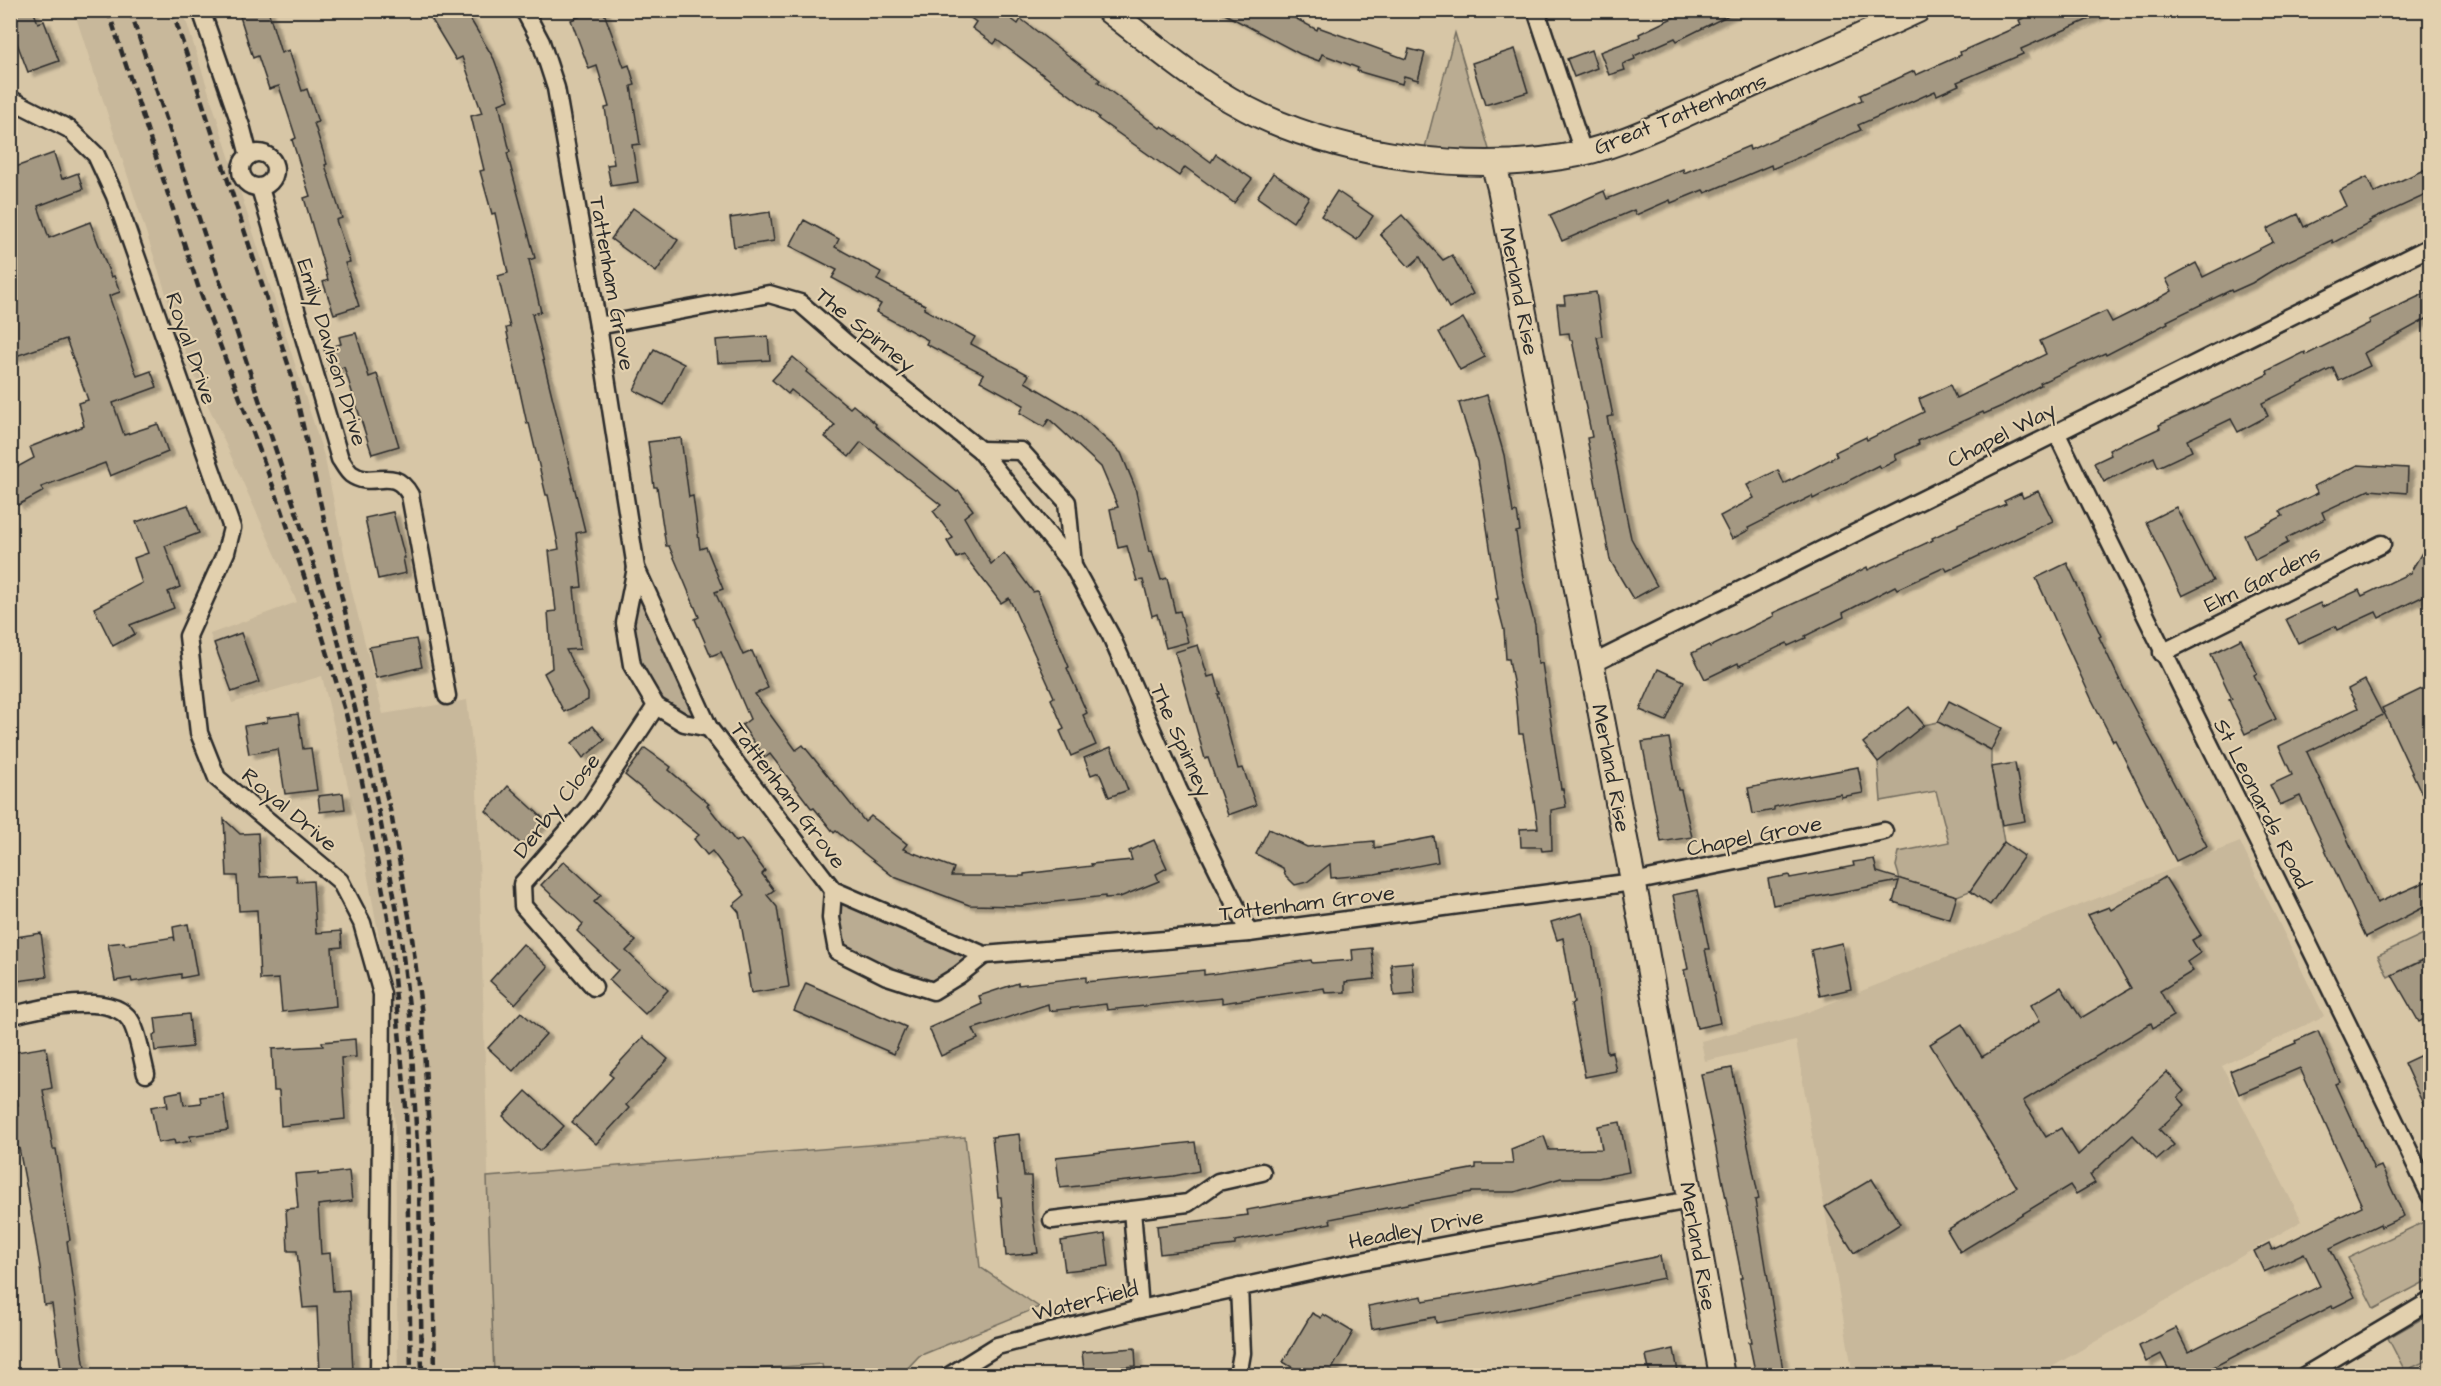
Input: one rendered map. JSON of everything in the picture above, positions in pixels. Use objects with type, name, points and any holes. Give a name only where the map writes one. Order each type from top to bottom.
[{"type":"street","name":"Emily Davison Drive","points":[[201,10],[249,156],[242,165],[242,176],[249,185],[260,188],[340,459],[351,474],[368,480],[390,478],[404,484],[410,495],[447,696]]},
{"type":"street","name":"Tattenham Grove","points":[[524,10],[541,42],[556,88],[598,326],[636,568],[709,728],[833,890],[984,955],[1250,933],[1633,882]]},
{"type":"street","name":"Great Tattenhams","points":[[1108,10],[1192,76],[1260,116],[1324,141],[1443,163],[1493,163],[1562,157],[1583,152],[1644,132],[1918,10]]},
{"type":"street","points":[[1536,10],[1583,152]]},
{"type":"street","name":"Royal Drive","points":[[10,99],[69,129],[96,155],[115,196],[232,528],[226,552],[188,636],[199,733],[217,777],[340,881],[362,923],[382,994],[379,1376]]},
{"type":"street","points":[[249,156],[265,154],[270,157],[276,167],[276,173],[270,183],[260,188]]},
{"type":"street","name":"Merland Rise","points":[[1493,163],[1500,188],[1592,664],[1722,1376]]},
{"type":"street","name":"Chapel Way","points":[[1592,664],[2430,247]]},
{"type":"street","name":"The Spinney","points":[[598,326],[769,294],[800,303],[846,343],[980,450],[1073,566],[1111,636],[1178,789],[1250,933]]},
{"type":"street","name":"St Leonards Road","points":[[2056,432],[2162,653],[2367,1062],[2430,1194]]},
{"type":"street","name":"The Spinney","points":[[980,450],[1021,451],[1067,502],[1073,566]]},
{"type":"street","name":"Elm Gardens","points":[[2162,653],[2382,544]]},
{"type":"street","name":"Tattenham Grove","points":[[636,568],[625,623],[632,666],[656,706],[684,723],[709,728]]},
{"type":"street","name":"Derby Close","points":[[594,987],[523,906],[522,884],[589,807],[656,706]]},
{"type":"street","name":"Chapel Grove","points":[[1633,882],[1884,831]]},
{"type":"street","name":"Tattenham Grove","points":[[833,890],[831,918],[837,951],[887,976],[933,991],[959,975],[984,955]]},
{"type":"street","points":[[10,1016],[52,1006],[81,1004],[102,1005],[123,1011],[132,1022],[146,1074]]},
{"type":"street","points":[[1052,1220],[1188,1203],[1218,1182],[1262,1172]]},
{"type":"street","name":"Headley Drive","points":[[1239,1287],[1362,1261],[1690,1200]]},
{"type":"street","points":[[1132,1210],[1140,1309]]},
{"type":"street","points":[[1238,1376],[1242,1353],[1239,1287]]},
{"type":"street","name":"Waterfield","points":[[949,1376],[997,1346],[1140,1309],[1239,1287]]},
{"type":"street","points":[[2304,1376],[2430,1301]]},
{"type":"shaded area","points":[[74,11],[183,11],[325,459],[352,592],[383,714],[467,700],[477,787],[494,1375],[398,1375],[395,1127],[381,948],[363,850],[322,676],[232,703],[210,634],[297,602],[188,361]]},
{"type":"shaded area","points":[[1455,33],[1493,163],[1422,159]]},
{"type":"shaded area","points":[[636,568],[709,728],[656,706],[625,623]]},
{"type":"shaded area","points":[[1938,722],[1991,750],[1991,767],[2004,842],[1970,891],[1957,896],[1900,879],[1896,866],[1899,852],[1949,842],[1936,791],[1881,801],[1878,762],[1924,725]]},
{"type":"shaded area","points":[[2240,842],[2324,1016],[2222,1066],[2302,1221],[2038,1375],[1853,1375],[1796,1041],[1705,1061],[1701,1041],[1798,1016]]},
{"type":"shaded area","points":[[833,890],[984,955],[933,991],[837,951]]},
{"type":"shaded area","points":[[2430,931],[2430,956],[2388,977],[2378,955]]},
{"type":"shaded area","points":[[965,1137],[980,1267],[1039,1307],[919,1356],[901,1375],[824,1375],[822,1364],[660,1376],[494,1375],[487,1177]]},
{"type":"shaded area","points":[[2430,1219],[2430,1279],[2374,1309],[2348,1258]]},
{"type":"shaded area","points":[[2430,1314],[2430,1359],[2405,1371],[2388,1338]]},
{"type":"building","points":[[10,10],[33,10],[38,23],[44,21],[59,61],[28,72],[10,25]]},
{"type":"building","points":[[238,10],[268,10],[281,53],[289,50],[302,91],[307,89],[318,122],[314,123],[327,164],[325,165],[342,218],[336,220],[350,262],[345,263],[359,306],[334,314],[323,282],[328,280],[304,198],[310,196],[292,140],[296,138],[279,86],[269,89],[258,56],[253,58]]},
{"type":"building","points":[[426,10],[465,10],[494,59],[509,100],[499,104],[510,152],[507,153],[535,258],[529,260],[541,312],[532,314],[585,531],[576,533],[582,587],[574,588],[580,649],[566,650],[588,693],[588,700],[564,712],[544,673],[552,668],[548,612],[556,611],[549,551],[559,549],[548,495],[546,495],[529,423],[527,424],[506,328],[510,327],[498,276],[508,273],[495,213],[492,214],[480,171],[484,170],[471,116],[482,113],[462,57],[456,60]]},
{"type":"building","points":[[596,10],[603,10],[624,67],[629,65],[635,85],[631,86],[640,144],[632,145],[638,182],[611,186],[607,165],[614,164],[605,108],[609,107],[597,66],[589,69],[571,20]]},
{"type":"building","points":[[960,10],[999,10],[1018,24],[1021,19],[1100,80],[1098,82],[1160,128],[1162,126],[1211,162],[1216,154],[1252,179],[1234,203],[1185,167],[1179,176],[1098,119],[1099,117],[997,40],[994,44],[972,28],[976,22]]},
{"type":"building","points":[[1217,10],[1280,10],[1317,30],[1318,27],[1406,59],[1409,49],[1425,53],[1418,80],[1404,76],[1402,84],[1357,71],[1358,68],[1322,54],[1319,61],[1300,54]]},
{"type":"building","points":[[1689,10],[1739,10],[1677,41],[1675,38],[1634,56],[1635,59],[1623,64],[1625,70],[1609,75],[1600,52],[1640,37],[1639,34]]},
{"type":"building","points":[[2042,10],[2110,10],[2021,49],[2023,54],[1957,82],[1959,85],[1937,95],[1935,91],[1858,125],[1861,130],[1772,169],[1771,165],[1705,193],[1703,190],[1671,203],[1670,200],[1636,215],[1634,210],[1562,241],[1550,215],[1604,191],[1607,199],[1683,169],[1684,173],[1749,146],[1750,150],[1862,100],[1860,95],[1914,71],[1916,75],[1961,55],[1960,52],[2021,25],[2019,20]]},
{"type":"building","points":[[1515,49],[1528,92],[1485,105],[1472,63]]},
{"type":"building","points":[[1591,50],[1597,68],[1574,77],[1567,59]]},
{"type":"building","points":[[54,153],[62,179],[78,173],[83,189],[38,206],[49,238],[90,222],[111,277],[114,276],[120,292],[109,296],[137,376],[151,371],[157,387],[113,403],[124,435],[158,424],[168,452],[110,476],[105,463],[41,487],[44,491],[18,505],[10,491],[10,471],[34,458],[30,447],[84,426],[78,403],[88,400],[66,339],[10,358],[10,169]]},
{"type":"building","points":[[2430,167],[2430,193],[2369,221],[2370,223],[2333,243],[2332,240],[2284,263],[2252,283],[2232,292],[2231,290],[2167,321],[2168,323],[2106,355],[2105,353],[2040,383],[2041,385],[2002,406],[1918,441],[1919,444],[1895,455],[1897,460],[1881,468],[1879,465],[1813,499],[1812,496],[1748,528],[1749,530],[1732,539],[1720,516],[1754,498],[1747,485],[1778,470],[1784,484],[1837,456],[1835,452],[1866,437],[1867,440],[1924,412],[1919,399],[1950,385],[1956,398],[2046,354],[2040,341],[2106,311],[2112,322],[2172,291],[2166,279],[2196,263],[2203,277],[2273,242],[2267,229],[2298,214],[2304,227],[2346,206],[2339,191],[2367,177],[2374,193]]},
{"type":"building","points":[[1273,173],[1309,197],[1293,222],[1257,197]]},
{"type":"building","points":[[1337,191],[1373,216],[1357,240],[1321,216]]},
{"type":"building","points":[[633,208],[678,240],[656,272],[611,239]]},
{"type":"building","points":[[770,212],[774,241],[734,247],[730,218]]},
{"type":"building","points":[[1402,215],[1443,260],[1452,255],[1473,294],[1449,308],[1420,257],[1409,267],[1380,234]]},
{"type":"building","points":[[804,220],[839,239],[835,247],[881,272],[877,280],[925,305],[924,309],[975,337],[971,344],[1029,375],[1025,382],[1076,412],[1121,453],[1135,487],[1149,552],[1152,551],[1161,580],[1167,578],[1175,612],[1180,611],[1188,642],[1166,648],[1157,614],[1152,616],[1143,580],[1137,581],[1127,546],[1118,548],[1110,509],[1118,507],[1101,467],[1049,419],[1044,427],[1020,413],[1024,405],[980,381],[984,374],[926,344],[928,340],[876,312],[881,304],[832,278],[837,270],[790,246]]},
{"type":"building","points":[[2430,291],[2430,317],[2364,353],[2370,366],[2339,381],[2333,368],[2262,403],[2268,416],[2238,432],[2231,419],[2187,440],[2192,451],[2158,467],[2154,457],[2104,482],[2094,463],[2111,455],[2109,450],[2160,428],[2159,425],[2268,374],[2267,371],[2305,352],[2306,355],[2370,323],[2369,320]]},
{"type":"building","points":[[1596,292],[1602,336],[1597,337],[1613,416],[1607,417],[1628,524],[1631,538],[1657,586],[1633,599],[1610,560],[1587,438],[1592,437],[1572,340],[1570,340],[1569,333],[1560,334],[1557,304],[1565,304],[1564,296]]},
{"type":"building","points":[[1463,318],[1485,357],[1460,370],[1439,332]]},
{"type":"building","points":[[356,333],[369,377],[377,374],[399,446],[372,454],[344,367],[331,371],[324,349],[341,344],[339,337]]},
{"type":"building","points":[[768,336],[770,360],[718,363],[716,340]]},
{"type":"building","points":[[654,349],[684,364],[664,405],[634,390]]},
{"type":"building","points":[[793,357],[808,370],[806,372],[850,408],[853,405],[876,424],[875,426],[957,492],[959,491],[973,510],[964,517],[991,564],[1004,553],[1033,592],[1037,591],[1087,713],[1083,715],[1096,745],[1071,756],[1060,731],[1064,729],[1051,699],[1054,697],[1009,598],[1001,603],[964,555],[957,558],[947,541],[953,538],[933,511],[941,505],[861,442],[849,457],[825,437],[835,425],[791,390],[788,394],[772,380]]},
{"type":"building","points":[[1487,395],[1504,455],[1513,513],[1517,512],[1520,531],[1516,532],[1523,578],[1535,625],[1538,664],[1542,663],[1561,789],[1563,789],[1566,807],[1551,810],[1552,850],[1542,851],[1541,847],[1521,847],[1520,829],[1538,828],[1523,734],[1519,734],[1509,659],[1506,659],[1504,630],[1496,599],[1498,599],[1477,462],[1459,403]]},
{"type":"building","points":[[681,438],[689,497],[693,496],[700,549],[706,547],[723,589],[715,592],[743,655],[752,651],[768,688],[755,694],[796,750],[803,745],[865,822],[871,816],[907,844],[903,849],[954,868],[951,876],[1024,876],[1024,874],[1092,866],[1091,864],[1132,860],[1129,851],[1154,840],[1167,868],[1156,874],[1159,881],[1120,897],[1105,898],[1105,896],[1021,906],[969,905],[894,877],[836,831],[834,833],[814,808],[812,809],[770,754],[765,758],[742,725],[750,719],[721,652],[711,656],[695,619],[699,617],[669,546],[666,546],[648,442]]},
{"type":"building","points":[[2358,465],[2408,468],[2407,493],[2369,490],[2322,512],[2325,519],[2286,538],[2288,543],[2255,560],[2244,535],[2283,516],[2280,511],[2318,493],[2314,486]]},
{"type":"building","points":[[2038,491],[2053,521],[1947,571],[1945,567],[1897,589],[1895,586],[1843,613],[1844,617],[1805,636],[1806,638],[1788,646],[1787,643],[1705,679],[1692,653],[1709,645],[1710,647],[1774,616],[1773,613],[1867,567],[1868,570],[1933,540],[1932,538],[1958,524],[2006,504],[2004,501],[2021,493],[2023,498]]},
{"type":"building","points":[[188,505],[199,533],[165,546],[180,587],[168,592],[174,608],[130,625],[135,634],[113,646],[94,608],[142,583],[134,558],[148,553],[136,522]]},
{"type":"building","points":[[2176,507],[2213,581],[2182,596],[2146,522]]},
{"type":"building","points":[[393,512],[405,558],[403,558],[406,573],[378,579],[365,518]]},
{"type":"building","points":[[2430,539],[2430,593],[2379,618],[2376,612],[2337,630],[2335,626],[2298,643],[2286,619],[2320,603],[2322,607],[2359,590],[2362,596],[2410,573]]},
{"type":"building","points":[[2067,563],[2126,693],[2207,846],[2176,861],[2115,740],[2113,741],[2091,698],[2036,578]]},
{"type":"building","points":[[241,633],[259,682],[232,692],[214,643]]},
{"type":"building","points":[[416,639],[422,667],[376,678],[369,647]]},
{"type":"building","points":[[2241,639],[2257,673],[2254,675],[2276,719],[2245,734],[2211,654]]},
{"type":"building","points":[[1198,645],[1208,677],[1215,675],[1238,769],[1243,768],[1256,805],[1228,815],[1208,758],[1205,759],[1175,652]]},
{"type":"building","points":[[1658,669],[1684,681],[1666,721],[1640,710]]},
{"type":"building","points":[[2365,680],[2383,715],[2307,752],[2377,903],[2430,880],[2430,904],[2366,937],[2300,796],[2280,805],[2270,785],[2292,775],[2279,746],[2358,708],[2348,689]]},
{"type":"building","points":[[2430,685],[2430,811],[2382,708]]},
{"type":"building","points":[[1949,701],[2002,728],[1991,750],[1938,722]]},
{"type":"building","points":[[1909,707],[1924,725],[1878,762],[1863,743]]},
{"type":"building","points":[[298,714],[303,749],[311,748],[317,790],[285,794],[278,749],[249,754],[244,726],[267,722],[267,718]]},
{"type":"building","points":[[593,726],[605,740],[583,758],[572,743]]},
{"type":"building","points":[[1669,738],[1678,790],[1681,790],[1692,837],[1661,842],[1642,742]]},
{"type":"building","points":[[1111,747],[1128,790],[1109,797],[1099,772],[1091,775],[1084,758]]},
{"type":"building","points":[[645,748],[671,767],[669,770],[709,804],[707,805],[736,842],[741,839],[765,871],[762,874],[774,890],[767,895],[777,907],[789,987],[751,993],[739,912],[733,905],[745,895],[712,851],[707,855],[694,839],[699,835],[625,775]]},
{"type":"building","points":[[2015,763],[2025,821],[2002,825],[1991,767]]},
{"type":"building","points":[[1858,767],[1863,793],[1799,801],[1774,807],[1774,810],[1753,814],[1748,788]]},
{"type":"building","points":[[508,786],[545,820],[522,845],[486,811]]},
{"type":"building","points":[[343,793],[345,809],[320,812],[318,796]]},
{"type":"building","points":[[224,819],[240,834],[258,833],[260,877],[296,875],[297,882],[313,881],[316,933],[341,931],[342,947],[332,948],[336,1006],[282,1012],[279,979],[260,980],[257,910],[239,911],[237,876],[227,876]]},
{"type":"building","points":[[1269,829],[1307,847],[1374,841],[1374,848],[1434,837],[1438,862],[1375,874],[1331,878],[1330,864],[1307,882],[1295,885],[1285,875],[1283,868],[1256,854]]},
{"type":"building","points":[[2004,842],[2024,856],[1990,905],[1970,891]]},
{"type":"building","points":[[1874,859],[1877,872],[1957,896],[1950,919],[1893,902],[1899,881],[1773,905],[1768,879],[1789,875],[1790,878],[1828,871],[1854,866],[1853,862]]},
{"type":"building","points":[[564,861],[601,895],[594,902],[636,941],[626,951],[668,990],[645,1014],[609,980],[618,970],[577,931],[583,924],[541,885]]},
{"type":"building","points":[[2165,877],[2201,935],[2192,940],[2200,953],[2187,962],[2193,971],[2160,991],[2174,1016],[2153,1028],[2151,1023],[2023,1101],[2046,1137],[2061,1128],[2078,1155],[2167,1072],[2184,1091],[2178,1097],[2185,1105],[2159,1129],[2174,1145],[2157,1160],[2133,1135],[2090,1175],[2095,1183],[2076,1194],[2070,1185],[1960,1252],[1947,1230],[2017,1187],[1930,1044],[1962,1024],[1982,1057],[2040,1021],[2031,1005],[2061,987],[2081,1018],[2131,988],[2088,915],[2109,907],[2111,910]]},
{"type":"building","points":[[1697,890],[1709,949],[1705,949],[1720,1023],[1697,1028],[1684,970],[1688,969],[1673,895]]},
{"type":"building","points":[[1582,913],[1592,943],[1607,1053],[1612,1052],[1616,1071],[1585,1077],[1571,1004],[1574,1003],[1563,938],[1557,940],[1551,922]]},
{"type":"building","points":[[188,924],[197,975],[181,978],[181,974],[132,982],[131,978],[115,981],[108,944],[124,942],[125,945],[174,937],[175,941],[173,927]]},
{"type":"building","points":[[41,933],[47,977],[10,982],[10,938]]},
{"type":"building","points":[[1842,943],[1851,989],[1820,996],[1811,950]]},
{"type":"building","points":[[523,944],[548,967],[515,1004],[490,981]]},
{"type":"building","points":[[1372,948],[1375,979],[1345,982],[1345,992],[1325,993],[1324,988],[1222,1003],[1222,998],[1107,1010],[1106,1004],[1049,1011],[1048,1004],[973,1029],[978,1039],[941,1056],[929,1028],[982,1004],[979,996],[1018,983],[1018,985],[1086,977],[1086,982],[1204,970],[1204,975],[1311,960],[1312,963],[1353,960],[1352,950]]},
{"type":"building","points":[[2430,957],[2430,1016],[2419,1022],[2392,975]]},
{"type":"building","points":[[1412,962],[1415,994],[1394,996],[1391,964]]},
{"type":"building","points":[[806,983],[906,1027],[894,1054],[794,1011]]},
{"type":"building","points":[[521,1012],[546,1034],[513,1071],[488,1048]]},
{"type":"building","points":[[189,1014],[192,1047],[155,1051],[153,1035],[157,1034],[155,1018]]},
{"type":"building","points":[[2318,1031],[2340,1082],[2335,1084],[2374,1169],[2381,1166],[2404,1216],[2381,1227],[2380,1224],[2330,1248],[2355,1297],[2333,1308],[2332,1306],[2196,1376],[2172,1376],[2161,1354],[2146,1362],[2139,1346],[2176,1328],[2188,1352],[2320,1286],[2304,1253],[2264,1272],[2254,1251],[2269,1243],[2272,1250],[2362,1206],[2300,1068],[2239,1094],[2230,1071],[2296,1043],[2295,1041]]},
{"type":"building","points":[[643,1037],[668,1059],[626,1105],[629,1108],[596,1144],[572,1122],[613,1077],[609,1074]]},
{"type":"building","points":[[355,1039],[356,1057],[341,1058],[345,1119],[281,1126],[279,1091],[274,1091],[272,1049],[323,1046],[322,1042]]},
{"type":"building","points":[[46,1047],[52,1088],[43,1090],[53,1149],[56,1149],[70,1240],[67,1241],[86,1376],[62,1376],[52,1304],[44,1305],[28,1195],[10,1114],[10,1107],[18,1105],[10,1053]]},
{"type":"building","points":[[2430,1051],[2430,1119],[2404,1063]]},
{"type":"building","points":[[1732,1068],[1759,1199],[1755,1200],[1784,1376],[1756,1376],[1749,1342],[1752,1342],[1740,1278],[1742,1278],[1701,1074]]},
{"type":"building","points":[[182,1091],[184,1105],[201,1103],[200,1097],[223,1094],[228,1130],[190,1136],[191,1141],[175,1144],[174,1140],[158,1143],[151,1107],[167,1104],[168,1108],[166,1094]]},
{"type":"building","points":[[526,1091],[564,1126],[540,1151],[503,1116]]},
{"type":"building","points":[[1620,1122],[1629,1172],[1598,1178],[1561,1178],[1515,1192],[1472,1192],[1330,1219],[1331,1223],[1235,1241],[1235,1245],[1160,1254],[1157,1226],[1248,1215],[1247,1210],[1476,1168],[1476,1164],[1513,1164],[1511,1149],[1544,1136],[1549,1150],[1602,1149],[1598,1126]]},
{"type":"building","points":[[1019,1134],[1024,1176],[1031,1176],[1032,1210],[1038,1253],[1006,1256],[1001,1197],[998,1197],[992,1137]]},
{"type":"building","points":[[1195,1142],[1199,1171],[1174,1176],[1060,1188],[1056,1157]]},
{"type":"building","points":[[349,1171],[352,1201],[318,1205],[321,1254],[330,1253],[333,1291],[349,1290],[353,1371],[352,1376],[320,1376],[317,1307],[303,1308],[297,1251],[288,1251],[286,1209],[298,1208],[295,1174],[318,1172],[318,1175]]},
{"type":"building","points":[[1872,1179],[1900,1224],[1854,1253],[1825,1207]]},
{"type":"building","points":[[1105,1234],[1109,1266],[1065,1271],[1061,1241]]},
{"type":"building","points":[[1660,1256],[1664,1278],[1499,1312],[1436,1323],[1435,1317],[1372,1329],[1368,1306],[1422,1296],[1423,1301],[1486,1291]]},
{"type":"building","points":[[1312,1313],[1321,1318],[1323,1314],[1353,1332],[1328,1376],[1307,1376],[1283,1362]]},
{"type":"building","points":[[1135,1348],[1136,1366],[1084,1370],[1082,1352]]},
{"type":"building","points":[[1674,1349],[1678,1372],[1650,1376],[1646,1355]]},
{"type":"railway","points":[[108,10],[199,289],[282,510],[306,582],[346,714],[361,776],[389,923],[406,1107],[411,1376]]},
{"type":"railway","points":[[130,10],[336,632],[373,781],[399,922],[410,1015],[419,1182],[422,1376]]},
{"type":"railway","points":[[172,10],[291,373],[392,819],[410,922],[422,1015],[432,1181],[435,1376]]}]
